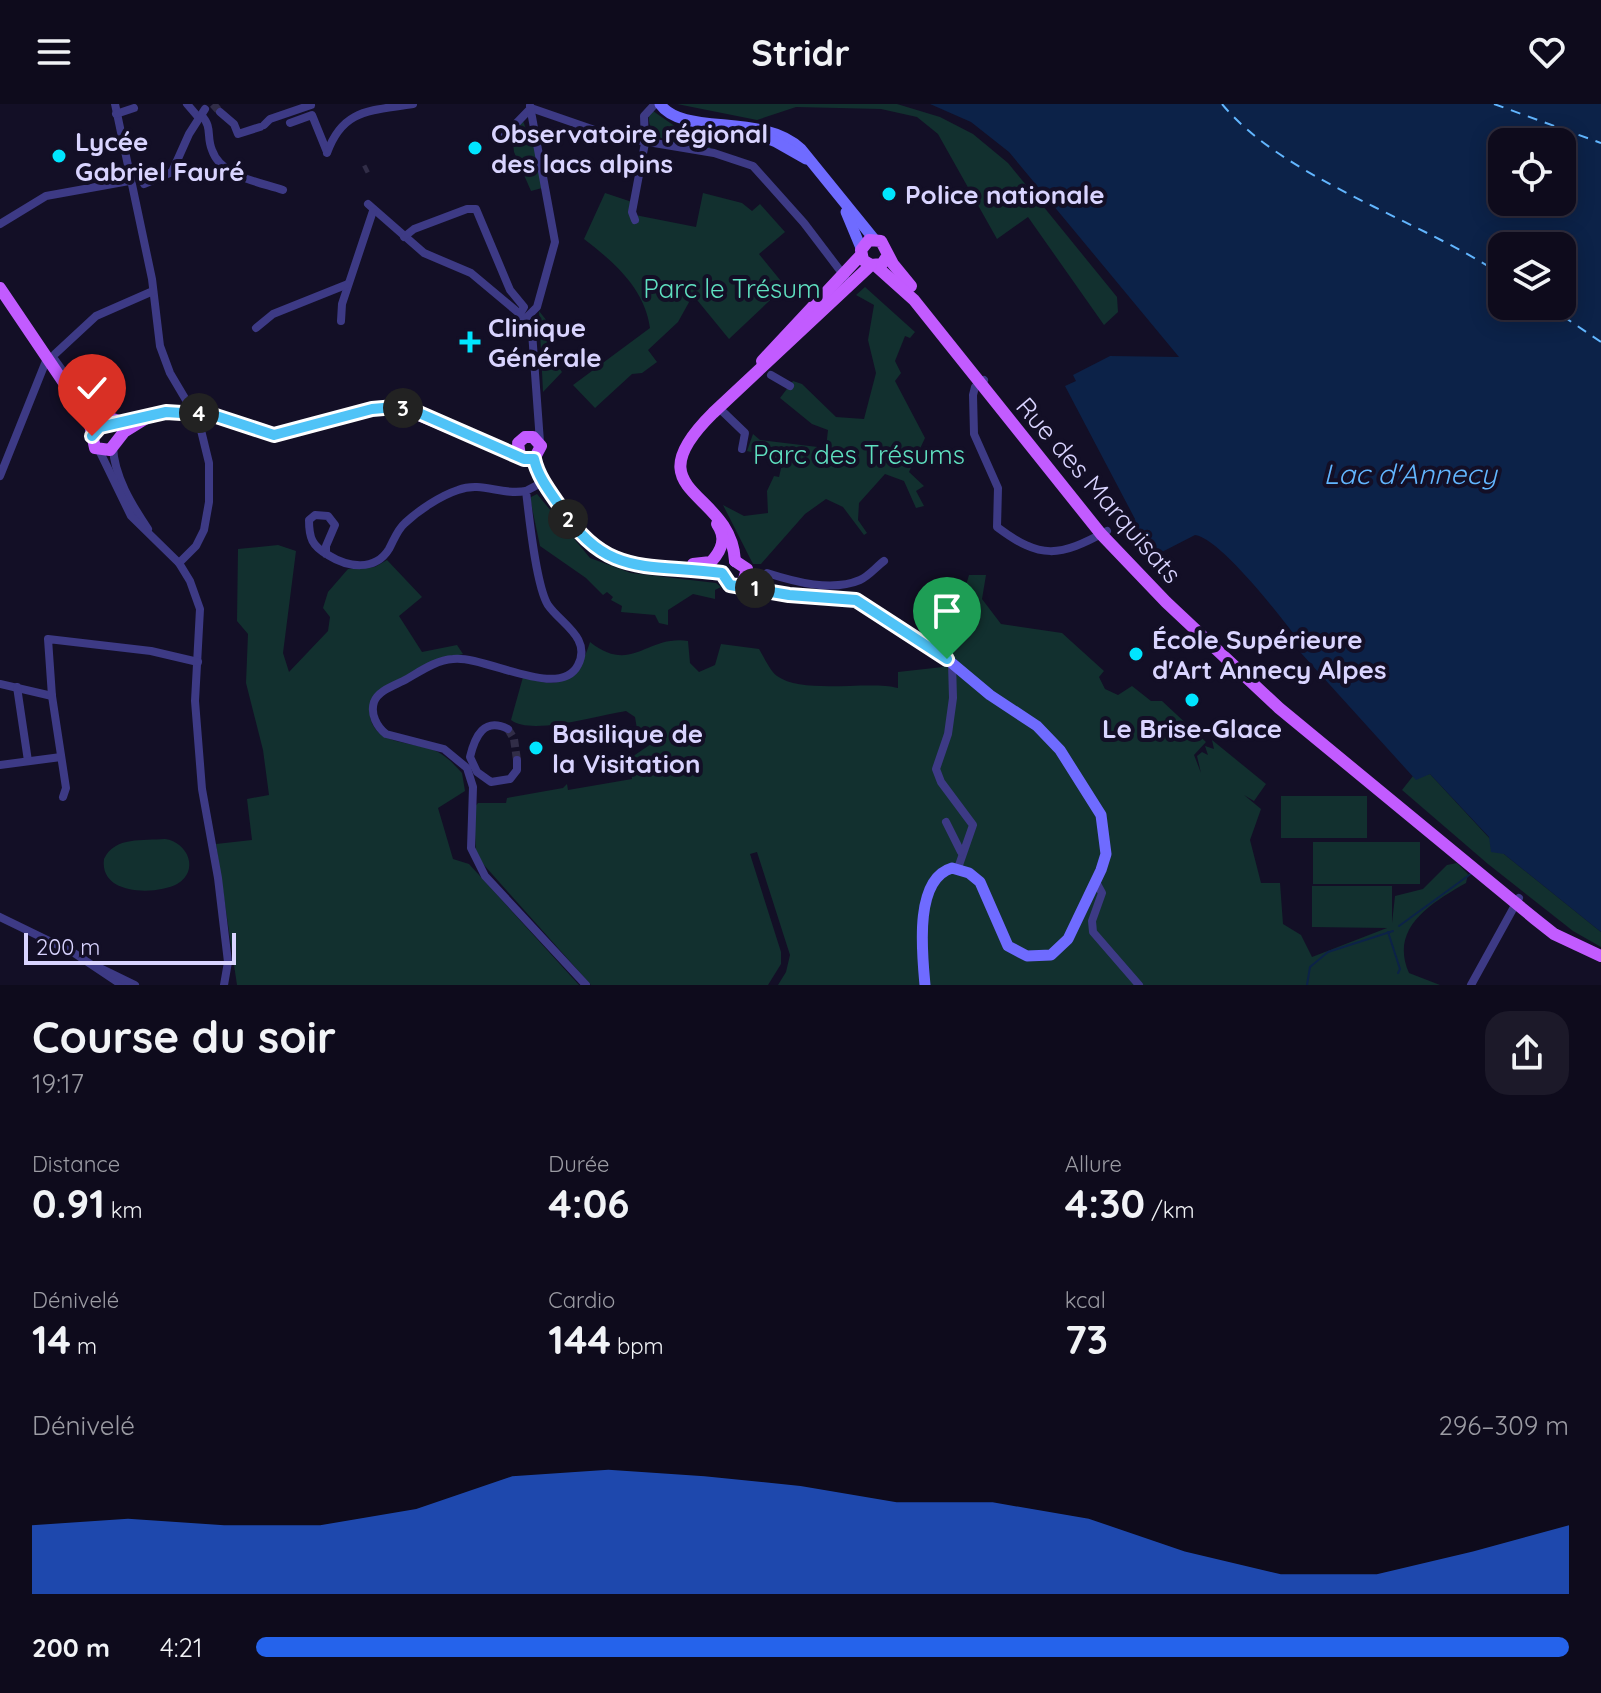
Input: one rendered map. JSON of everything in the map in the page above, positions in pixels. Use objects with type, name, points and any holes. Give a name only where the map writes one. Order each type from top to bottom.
[{"type":"main road","points":[[658,104],[675,117],[738,127],[776,142],[808,160],[874,239],[845,276],[780,339],[753,374],[689,438],[680,463],[689,490],[731,533],[735,561]]},
{"type":"main road","points":[[836,194],[858,235],[861,252]]},
{"type":"main road","name":"Rue des Marquisats","points":[[874,239],[884,243],[888,255],[982,381]]},
{"type":"main road","name":"Rue des Marquisats","points":[[861,252],[914,300],[1104,533],[1218,653],[1289,716],[1517,901],[1567,939],[1601,956]]},
{"type":"main road","points":[[753,374],[774,359],[839,294],[888,255]]},
{"type":"main road","points":[[0,275],[102,429]]},
{"type":"main road","points":[[0,288],[115,444]]},
{"type":"main road","points":[[76,389],[103,417],[114,421],[180,411],[213,415],[274,435],[372,409],[400,407],[534,459]]},
{"type":"main road","points":[[134,418],[102,429],[93,444],[99,450],[115,444],[134,424],[153,414]]},
{"type":"main road","points":[[476,439],[524,438],[540,442],[540,454],[534,459]]},
{"type":"main road","points":[[520,456],[517,446],[524,438]]},
{"type":"main road","points":[[534,459],[543,482],[574,528],[606,556],[670,569],[722,573]]},
{"type":"main road","points":[[670,569],[704,564],[717,556],[723,537],[714,514]]},
{"type":"main road","points":[[722,573],[726,564],[735,561],[744,564],[764,587]]},
{"type":"main road","points":[[739,585],[748,572]]},
{"type":"main road","points":[[722,573],[730,585],[856,600],[952,663],[990,695],[1037,726],[1070,764],[1103,823],[1106,854],[1096,882],[1068,939],[1051,955],[1036,958],[1008,946],[984,887],[975,877],[958,868],[937,876],[926,891],[925,985]]},
{"type":"street","points":[[187,104],[209,109],[234,124],[238,134],[262,126],[270,119],[305,109]]},
{"type":"street","points":[[290,123],[312,115],[327,153],[339,129],[355,115],[413,104]]},
{"type":"street","points":[[635,220],[632,212],[645,143],[646,110],[658,104]]},
{"type":"street","points":[[134,108],[115,107],[135,184],[163,356],[199,422],[209,463],[209,502],[204,530],[196,546],[179,563]]},
{"type":"street","points":[[505,135],[531,107]]},
{"type":"street","points":[[531,107],[612,136],[714,153],[753,166],[845,276],[839,294]]},
{"type":"street","points":[[523,317],[537,307],[555,242],[531,107]]},
{"type":"street","points":[[0,224],[46,196],[135,184],[172,172],[209,109]]},
{"type":"street","points":[[209,109],[212,152],[226,169],[283,190]]},
{"type":"street","points":[[341,321],[371,208],[424,253],[471,273],[523,317],[532,332],[540,442]]},
{"type":"street","points":[[404,237],[414,229],[476,209],[510,290],[524,307],[523,317]]},
{"type":"street","points":[[256,328],[273,314],[349,284]]},
{"type":"street","points":[[0,476],[52,356],[96,316],[153,291]]},
{"type":"street","points":[[771,375],[790,386]]},
{"type":"street","points":[[982,381],[973,395],[974,434],[998,488],[994,523],[1023,547],[1037,551],[1074,548],[1104,533]]},
{"type":"street","points":[[719,408],[745,433],[742,449]]},
{"type":"street","points":[[524,438],[538,416]]},
{"type":"street","points":[[115,444],[115,465],[126,492],[155,539]]},
{"type":"street","points":[[99,450],[131,516],[179,563],[190,581],[200,609],[195,701],[202,789],[218,878],[228,962],[224,985]]},
{"type":"street","points":[[326,554],[335,525],[328,516],[318,514],[309,520],[310,536],[315,546],[326,554],[342,563],[357,566],[379,560],[405,522],[459,489],[477,485],[526,491],[543,482]]},
{"type":"street","points":[[526,491],[544,598],[579,641],[582,650],[576,669],[564,677],[546,680],[482,661],[443,660],[380,694],[374,704],[373,716],[386,734],[444,749],[467,768],[473,787],[474,858],[485,876],[586,985]]},
{"type":"street","points":[[764,587],[767,573],[844,585],[862,579],[884,561]]},
{"type":"street","points":[[63,797],[66,788],[52,696],[47,644],[50,638],[198,662]]},
{"type":"street","points":[[952,663],[953,698],[948,734],[936,769],[941,782],[973,825],[972,834],[961,852],[958,868]]},
{"type":"street","points":[[0,684],[52,696]]},
{"type":"street","points":[[17,687],[28,761]]},
{"type":"street","points":[[508,729],[495,725],[480,730],[470,757],[477,772],[491,782],[510,779],[517,770],[517,760]]},
{"type":"street","points":[[0,765],[61,757]]},
{"type":"street","points":[[946,822],[961,852]]},
{"type":"street","points":[[1096,882],[1102,893],[1092,921],[1093,932],[1139,985]]},
{"type":"street","points":[[1471,985],[1517,901]]},
{"type":"street","points":[[0,917],[95,966],[122,985]]},
{"type":"street","points":[[95,966],[114,972],[135,985]]},
{"type":"green space","points":[[677,104],[897,104],[940,117],[973,134],[1008,163],[1117,297],[1118,312],[1104,325],[1028,217],[997,239],[938,134],[917,117],[881,109],[796,107],[757,120]]},
{"type":"green space","points":[[653,111],[676,127],[713,133],[710,149],[661,138],[650,125],[649,115]]},
{"type":"green space","points":[[523,121],[526,129],[531,129],[542,188],[531,191],[514,152],[512,132]]},
{"type":"green space","name":"Parc le Trésum","points":[[605,193],[632,202],[630,214],[696,227],[703,193],[742,203],[752,211],[760,204],[785,232],[759,254],[785,286],[729,339],[693,295],[678,322],[648,350],[657,362],[642,373],[632,374],[595,408],[573,385],[650,328],[635,289],[617,267],[584,239]]},
{"type":"green space","name":"Parc des Trésums","points":[[865,287],[915,332],[910,338],[905,336],[895,361],[901,373],[895,381],[925,438],[909,472],[924,486],[916,491],[924,506],[916,508],[904,481],[885,474],[859,503],[858,520],[867,533],[864,535],[843,507],[826,499],[805,514],[761,564],[753,564],[723,505],[744,516],[768,513],[767,491],[774,476],[779,477],[783,460],[747,451],[753,434],[760,440],[826,448],[828,430],[812,424],[780,398],[793,381],[802,384],[836,417],[864,419],[876,373],[868,340],[874,305],[856,295]]},
{"type":"green space","points":[[539,311],[558,335],[543,345],[562,372],[543,392]]},
{"type":"green space","points":[[537,494],[590,558],[631,573],[716,583],[721,587],[715,590],[715,599],[693,594],[668,610],[668,625],[659,623],[655,615],[621,612],[622,606],[611,600],[613,597],[607,592],[603,595],[586,578],[540,546],[531,503],[531,497]]},
{"type":"green space","points":[[278,545],[296,551],[283,653],[289,672],[328,631],[330,617],[323,608],[328,592],[348,569],[375,567],[387,560],[422,597],[399,616],[422,652],[457,645],[463,654],[438,661],[370,703],[370,717],[382,735],[438,752],[462,773],[465,791],[438,808],[453,859],[469,864],[579,985],[237,985],[216,844],[252,840],[247,799],[269,795],[263,750],[246,683],[248,634],[237,621],[238,549]]},
{"type":"green space","points":[[969,575],[986,575],[982,599],[1001,624],[1062,633],[1104,671],[1099,677],[1105,689],[1118,695],[1132,686],[1151,701],[1162,701],[1206,742],[1194,755],[1201,773],[1197,756],[1202,752],[1208,755],[1205,746],[1214,749],[1212,740],[1266,784],[1254,801],[1244,795],[1261,809],[1250,840],[1261,883],[1280,883],[1283,924],[1301,935],[1312,957],[1387,928],[1312,927],[1312,886],[1392,886],[1392,923],[1395,896],[1423,889],[1447,865],[1457,863],[1468,874],[1466,883],[1427,908],[1409,930],[1405,943],[1404,957],[1409,973],[1440,985],[778,985],[786,972],[790,955],[757,852],[750,854],[781,952],[781,964],[768,985],[591,985],[476,856],[474,808],[478,803],[506,803],[507,798],[563,788],[567,784],[568,790],[632,779],[629,759],[654,742],[653,734],[637,729],[635,717],[626,711],[549,725],[534,726],[511,720],[523,677],[550,683],[568,679],[580,665],[590,642],[605,651],[628,655],[661,643],[688,641],[690,663],[699,672],[715,665],[721,644],[759,649],[774,674],[788,682],[898,688],[898,672],[943,667],[951,653],[954,626]]},
{"type":"green space","points":[[1430,774],[1504,854],[1601,932],[1601,947],[1573,931],[1488,864],[1402,790],[1413,776]]},
{"type":"green space","points":[[1281,796],[1367,796],[1367,838],[1281,838]]},
{"type":"green space","points":[[165,839],[180,845],[188,858],[188,872],[177,884],[144,891],[131,890],[110,880],[104,859],[115,846],[130,841]]},
{"type":"green space","points":[[1313,842],[1420,842],[1420,884],[1313,884]]},
{"type":"water","name":"Lac d'Annecy","points":[[930,104],[1601,104],[1601,932],[1504,854],[1491,852],[1489,837],[1430,774],[1416,780],[1301,653],[1293,642],[1297,638],[1289,627],[1219,549],[1195,535],[1160,553],[1140,542],[1146,538],[1143,532],[1133,537],[1127,524],[1135,519],[1065,386],[1076,381],[1073,375],[1110,356],[1179,357],[1009,152],[971,122]]},
{"type":"waterway","points":[[1399,926],[1472,873]]},
{"type":"waterway","points":[[1307,985],[1310,967],[1328,952],[1393,931]]},
{"type":"waterway","points":[[1388,932],[1400,969],[1398,973]]},
{"type":"ferry route","points":[[1222,104],[1248,131],[1280,154],[1354,197],[1488,267]]},
{"type":"ferry route","points":[[1494,104],[1601,143]]},
{"type":"ferry route","points":[[1569,320],[1601,342]]},
{"type":"tunnel","points":[[213,104],[220,112]]},
{"type":"tunnel","points":[[364,170],[368,168]]},
{"type":"tunnel","points":[[508,729],[514,739],[517,760]]},
{"type":"place","name":"Observatoire régional des lacs alpins","points":[[475,148]]},
{"type":"place","name":"Lycée Gabriel Fauré","points":[[59,156]]},
{"type":"place","name":"Police nationale","points":[[889,194]]},
{"type":"place","name":"Clinique Générale","points":[[470,342]]},
{"type":"place","name":"École Supérieure d'Art Annecy Alpes","points":[[1136,654]]},
{"type":"place","name":"Le Brise-Glace","points":[[1192,700]]},
{"type":"place","name":"Basilique de la Visitation","points":[[536,748]]},
{"type":"route","points":[[92,436],[100,427],[166,412],[213,415],[257,432],[274,435],[380,407],[410,409],[524,459],[534,459],[543,482],[574,528],[587,543],[606,556],[629,564],[722,573],[730,585],[780,594],[856,600],[947,659]]}]
